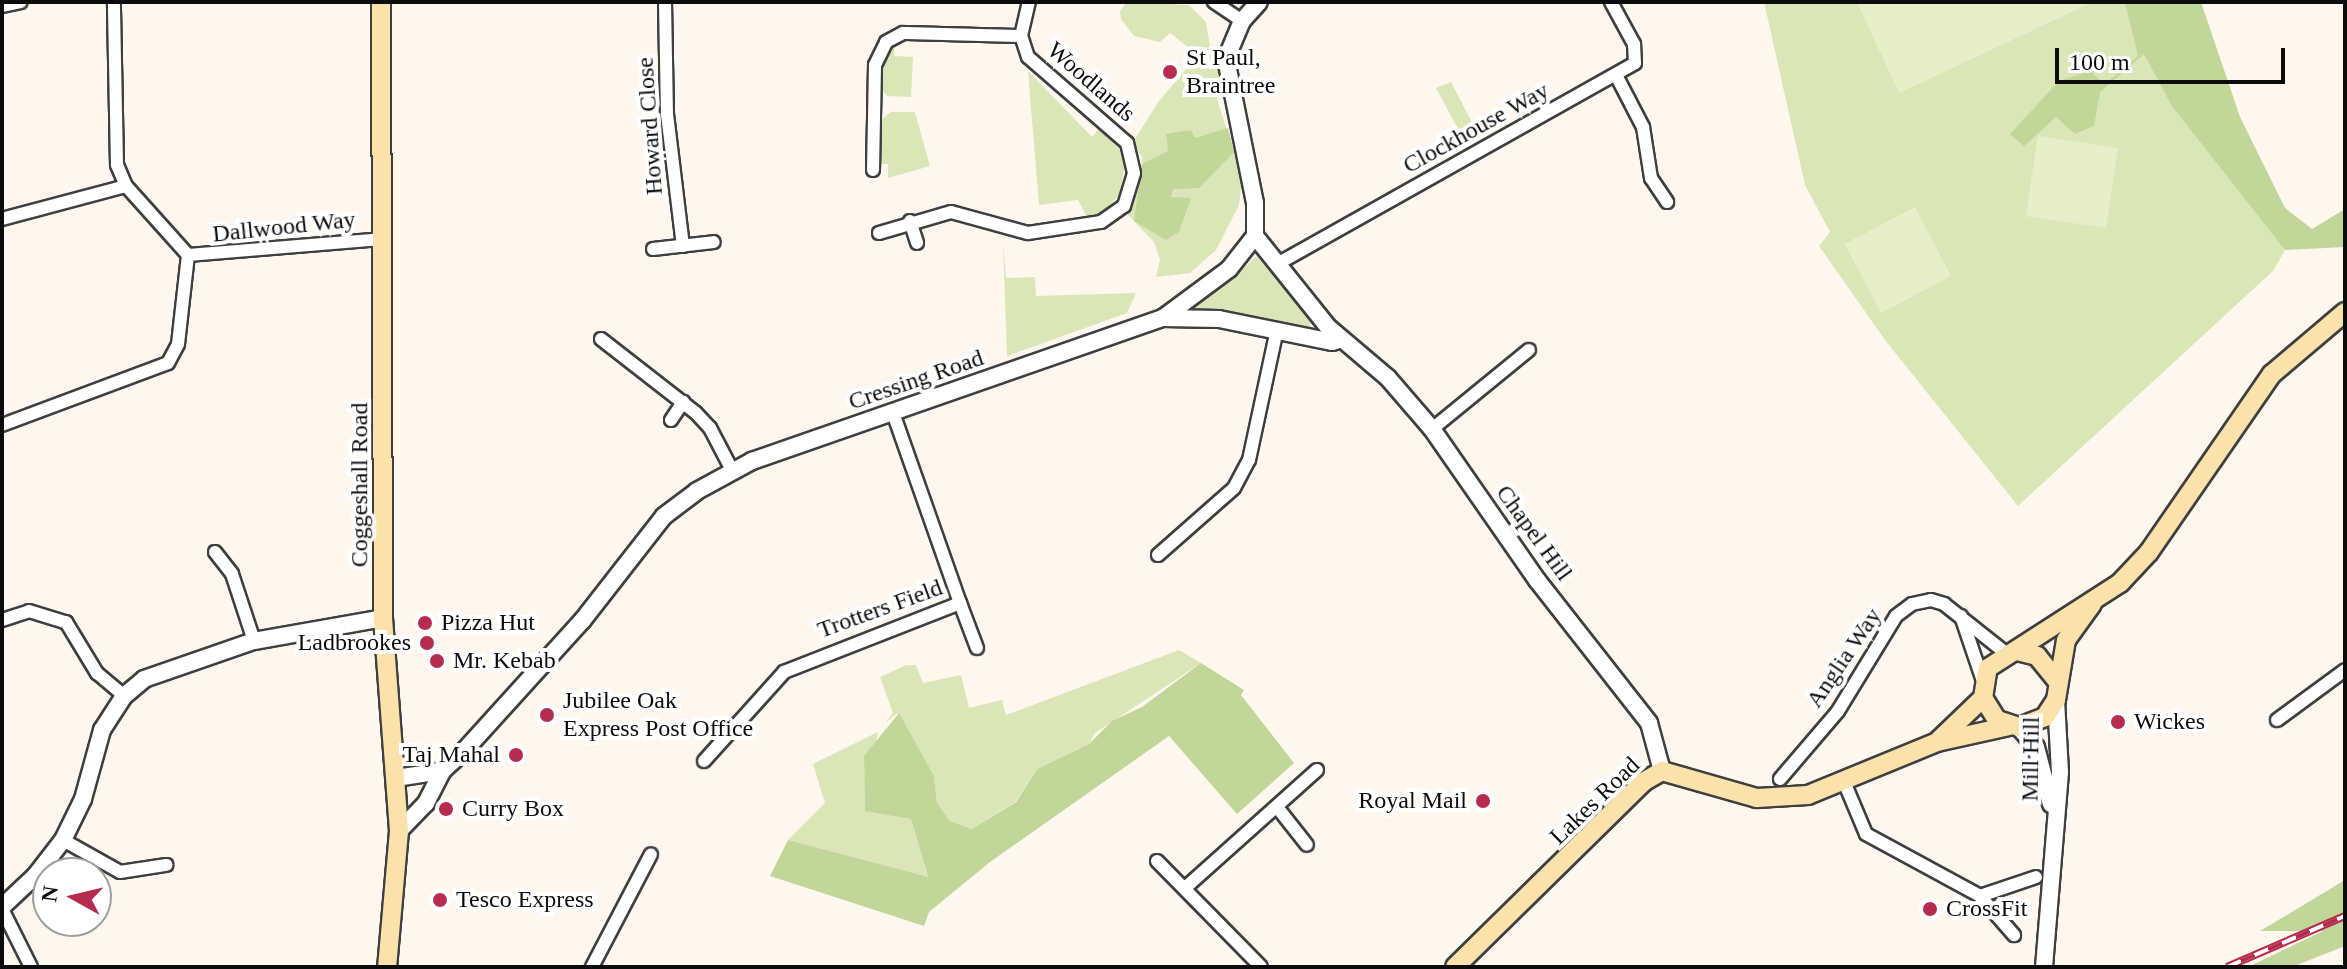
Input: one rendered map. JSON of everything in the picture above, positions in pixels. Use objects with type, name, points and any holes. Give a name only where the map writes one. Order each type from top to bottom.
[{"type":"main road","name":"Coggeshall Road","points":[[381,2],[383,618],[399,831],[387,967]]},
{"type":"main road","points":[[2092,604],[2066,640],[2056,700],[2045,717],[2014,726],[1997,720],[1983,690],[1988,668],[2092,604],[2149,552],[2272,374],[2345,312]]},
{"type":"main road","points":[[2012,652],[2037,656],[2057,681]]},
{"type":"main road","name":"Lakes Road","points":[[1937,742],[1983,690]]},
{"type":"main road","name":"Lakes Road","points":[[1455,967],[1643,782],[1662,771],[1757,798],[1808,795],[1845,784],[1937,742],[2014,726]]},
{"type":"street","points":[[2,6],[21,2]]},
{"type":"street","points":[[2,425],[161,366],[174,356],[188,255],[126,186],[117,165],[114,2]]},
{"type":"street","name":"Howard Close","points":[[665,2],[667,114],[683,246]]},
{"type":"street","name":"Woodlands","points":[[879,233],[910,221],[951,212],[1017,232],[1046,231],[1115,215],[1128,197],[1133,157],[1121,135],[1036,66],[1021,36],[1029,2]]},
{"type":"street","points":[[1214,2],[1242,21]]},
{"type":"street","points":[[1255,236],[1255,203],[1226,59],[1242,21],[1259,2]]},
{"type":"street","name":"Clockhouse Way","points":[[1279,263],[1635,63],[1634,44],[1611,2]]},
{"type":"street","points":[[873,170],[875,65],[886,42],[903,33],[1021,36]]},
{"type":"street","points":[[1616,75],[1643,127],[1651,178],[1667,202]]},
{"type":"street","points":[[2,219],[126,186]]},
{"type":"street","points":[[910,221],[917,243]]},
{"type":"street","name":"Chapel Hill","points":[[1255,236],[1342,339],[1388,378],[1432,429],[1537,580],[1649,723],[1662,771]]},
{"type":"street","name":"Cressing Road","points":[[399,831],[426,803],[442,771],[582,621],[664,516],[732,470],[1163,318],[1229,269],[1255,236]]},
{"type":"street","name":"Dallwood Way","points":[[188,255],[384,239]]},
{"type":"street","points":[[653,249],[714,242]]},
{"type":"street","points":[[1163,318],[1219,319],[1332,342],[1342,339]]},
{"type":"street","points":[[1158,555],[1234,488],[1249,460],[1277,329]]},
{"type":"street","points":[[601,339],[683,402],[710,428],[732,470]]},
{"type":"street","points":[[1432,429],[1529,350]]},
{"type":"street","points":[[671,420],[683,402]]},
{"type":"street","name":"Trotters Field","points":[[704,761],[784,672],[960,603],[893,413]]},
{"type":"street","points":[[215,552],[232,574],[254,641]]},
{"type":"street","name":"Anglia Way","points":[[1780,779],[1838,711],[1896,616],[1912,604],[1931,600],[1961,616],[2012,652]]},
{"type":"street","points":[[960,603],[977,648]]},
{"type":"street","points":[[2,620],[29,611],[66,622],[97,673],[124,696]]},
{"type":"street","points":[[1961,616],[1983,690]]},
{"type":"street","points":[[31,967],[2,908],[36,875],[63,840],[83,799],[102,730],[124,696],[169,667],[254,641],[383,618]]},
{"type":"street","points":[[2277,720],[2345,670]]},
{"type":"street","name":"Mill Hill","points":[[2044,967],[2060,772],[2056,700]]},
{"type":"street","name":"Mill Hill","points":[[2014,726],[2040,755],[2054,817]]},
{"type":"street","points":[[1185,888],[1317,770]]},
{"type":"street","points":[[396,778],[442,771]]},
{"type":"street","points":[[1845,784],[1866,834],[1980,896],[2014,935]]},
{"type":"street","points":[[1277,807],[1307,845]]},
{"type":"street","points":[[63,840],[120,872],[166,865]]},
{"type":"street","points":[[592,967],[651,854]]},
{"type":"street","points":[[1157,861],[1261,967]]},
{"type":"street","points":[[1980,896],[2036,877]]},
{"type":"green space","points":[[1127,2],[1189,5],[1206,22],[1212,58],[1222,60],[1217,99],[1242,178],[1239,205],[1216,250],[1190,273],[1156,277],[1160,260],[1154,242],[1128,215],[1141,174],[1142,157],[1133,142],[1159,101],[1198,55],[1170,33],[1160,42],[1134,36],[1121,19],[1120,11]]},
{"type":"green space","points":[[1764,2],[2156,2],[2248,196],[2285,250],[2273,271],[2018,506],[1885,340],[1819,246],[1830,232],[1805,185]]},
{"type":"green space","points":[[1857,2],[2093,2],[1899,93]]},
{"type":"green space","points":[[2125,2],[2201,2],[2240,117],[2285,208],[2312,229],[2345,209],[2345,247],[2285,250],[2172,106],[2144,54],[2100,92],[2094,126],[2075,134],[2056,117],[2024,146],[2010,134],[2059,81],[2090,71],[2105,84],[2138,56]]},
{"type":"green space","points":[[895,44],[894,56],[913,57],[911,97],[887,96],[881,89],[882,60]]},
{"type":"green space","points":[[1028,71],[1092,137],[1099,129],[1120,150],[1125,166],[1119,195],[1104,212],[1087,217],[1078,200],[1039,205]]},
{"type":"green space","points":[[1451,82],[1479,136],[1465,142],[1436,88]]},
{"type":"green space","points":[[891,112],[915,112],[930,166],[888,178],[888,164],[878,164],[880,120]]},
{"type":"green space","points":[[1228,128],[1234,152],[1199,188],[1173,189],[1171,197],[1191,198],[1179,232],[1166,240],[1134,221],[1142,164],[1168,151],[1166,134],[1191,130],[1195,138]]},
{"type":"green space","points":[[2038,136],[2118,148],[2106,228],[2026,216]]},
{"type":"green space","points":[[1915,207],[1951,276],[1881,313],[1845,244]]},
{"type":"green space","points":[[1003,243],[1006,278],[1035,277],[1036,296],[1136,293],[1127,313],[1007,356]]},
{"type":"green space","points":[[1256,256],[1309,317],[1311,328],[1185,310],[1234,278]]},
{"type":"green space","points":[[1179,650],[1201,663],[1095,733],[1089,744],[1037,769],[1015,802],[972,829],[950,821],[937,803],[934,776],[898,713],[886,722],[893,713],[880,677],[906,665],[916,665],[923,683],[961,675],[969,708],[1002,700],[1006,715]]},
{"type":"green space","points":[[1201,663],[1244,690],[1241,695],[1294,763],[1237,814],[1169,736],[990,862],[929,912],[924,926],[770,876],[788,840],[928,877],[911,819],[865,811],[864,756],[899,713],[934,776],[937,803],[950,821],[972,829],[1016,802],[1037,769],[1089,744],[1112,721],[1142,707]]},
{"type":"green space","points":[[878,732],[875,747],[864,756],[865,810],[911,819],[928,878],[788,840],[825,803],[813,764]]},
{"type":"green space","points":[[2345,880],[2345,946],[2292,967],[2248,967],[2323,931],[2260,931]]},
{"type":"railway","points":[[2227,967],[2345,916]]},
{"type":"place","name":"St Paul, Braintree","points":[[1170,72]]},
{"type":"place","name":"Pizza Hut","points":[[425,623]]},
{"type":"place","name":"Ladbrookes","points":[[427,643]]},
{"type":"place","name":"Mr. Kebab","points":[[437,661]]},
{"type":"place","name":"Jubilee Oak Express Post Office","points":[[547,715]]},
{"type":"place","name":"Wickes","points":[[2118,722]]},
{"type":"place","name":"Taj Mahal","points":[[516,755]]},
{"type":"place","name":"Royal Mail","points":[[1483,801]]},
{"type":"place","name":"Curry Box","points":[[446,809]]},
{"type":"place","name":"Tesco Express","points":[[440,900]]},
{"type":"place","name":"CrossFit","points":[[1930,909]]}]
